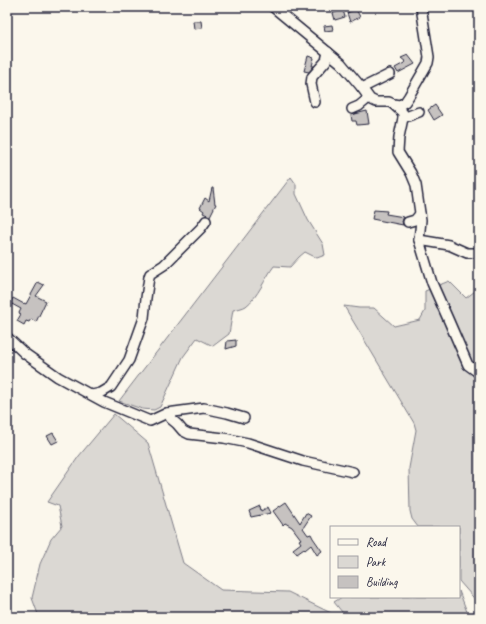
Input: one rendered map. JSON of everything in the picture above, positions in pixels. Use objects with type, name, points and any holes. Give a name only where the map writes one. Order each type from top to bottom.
[{"type":"street","points":[[273,7],[341,63],[362,88],[368,100]]},
{"type":"street","points":[[356,97],[376,102],[389,102],[400,105],[405,102],[428,63],[429,57],[421,7]]},
{"type":"street","points":[[315,102],[311,84],[312,77],[326,61],[328,52]]},
{"type":"street","points":[[362,88],[390,74]]},
{"type":"street","points":[[352,109],[368,100]]},
{"type":"street","points":[[393,104],[403,113],[398,152],[411,173],[416,185],[421,220],[419,240],[432,283],[468,365],[479,374]]},
{"type":"street","points":[[403,118],[419,112]]},
{"type":"street","points":[[408,222],[415,220],[420,214]]},
{"type":"street","points":[[92,395],[101,393],[111,387],[129,360],[144,318],[150,274],[164,265],[201,228],[206,221]]},
{"type":"street","points":[[419,240],[449,245],[467,253],[479,253]]},
{"type":"street","points":[[7,337],[24,353],[58,377],[104,402],[150,421],[167,413],[204,408],[244,418]]},
{"type":"street","points":[[167,413],[183,431],[189,434],[224,438],[248,443],[303,461],[353,472]]},
{"type":"green space","points":[[291,177],[296,184],[296,194],[308,220],[323,244],[325,255],[317,258],[305,252],[290,267],[274,266],[258,293],[250,302],[245,307],[233,310],[229,334],[213,346],[197,338],[183,357],[160,407],[154,410],[142,409],[119,401]]},
{"type":"green space","points":[[449,281],[466,298],[479,288],[479,604],[460,582],[460,526],[417,526],[412,519],[410,511],[409,468],[416,430],[414,423],[344,306],[374,308],[394,326],[420,320],[425,311],[425,291]]},
{"type":"green space","points":[[114,414],[148,443],[183,563],[221,590],[288,592],[331,613],[334,617],[39,617],[32,598],[40,564],[51,539],[62,526],[58,506],[47,502],[79,456]]},
{"type":"green space","points":[[460,594],[469,617],[346,617],[334,602],[340,598],[460,598]]},
{"type":"building","points":[[356,9],[360,17],[350,22],[347,13]]},
{"type":"building","points":[[343,10],[345,17],[335,20],[333,13]]},
{"type":"building","points":[[193,21],[201,21],[202,28],[194,29]]},
{"type":"building","points":[[332,25],[333,30],[325,31],[324,26]]},
{"type":"building","points":[[408,55],[415,64],[398,73],[395,68],[406,62],[401,58]]},
{"type":"building","points":[[308,56],[314,58],[312,66],[314,66],[309,72],[304,71]]},
{"type":"building","points":[[435,105],[442,115],[434,120],[428,110]]},
{"type":"building","points":[[367,111],[369,124],[357,125],[356,121],[352,121],[351,115]]},
{"type":"building","points":[[212,188],[216,204],[210,216],[203,213],[204,211],[200,208],[205,198],[209,201]]},
{"type":"building","points":[[374,210],[387,211],[386,214],[404,217],[402,221],[403,225],[372,219]]},
{"type":"building","points":[[38,282],[44,285],[36,296],[46,301],[36,322],[31,319],[29,322],[26,321],[24,325],[17,321],[21,314],[19,313],[21,309],[10,303],[13,298],[26,304]]},
{"type":"building","points":[[236,340],[236,346],[226,349],[227,341]]},
{"type":"building","points":[[53,433],[58,441],[52,444],[47,436]]},
{"type":"building","points":[[286,502],[300,523],[306,513],[311,516],[303,528],[308,535],[311,534],[322,551],[317,555],[311,545],[297,554],[293,549],[301,543],[299,540],[301,539],[292,527],[285,523],[283,525],[273,511]]},
{"type":"building","points":[[260,506],[261,511],[268,507],[271,513],[251,517],[249,511]]}]
